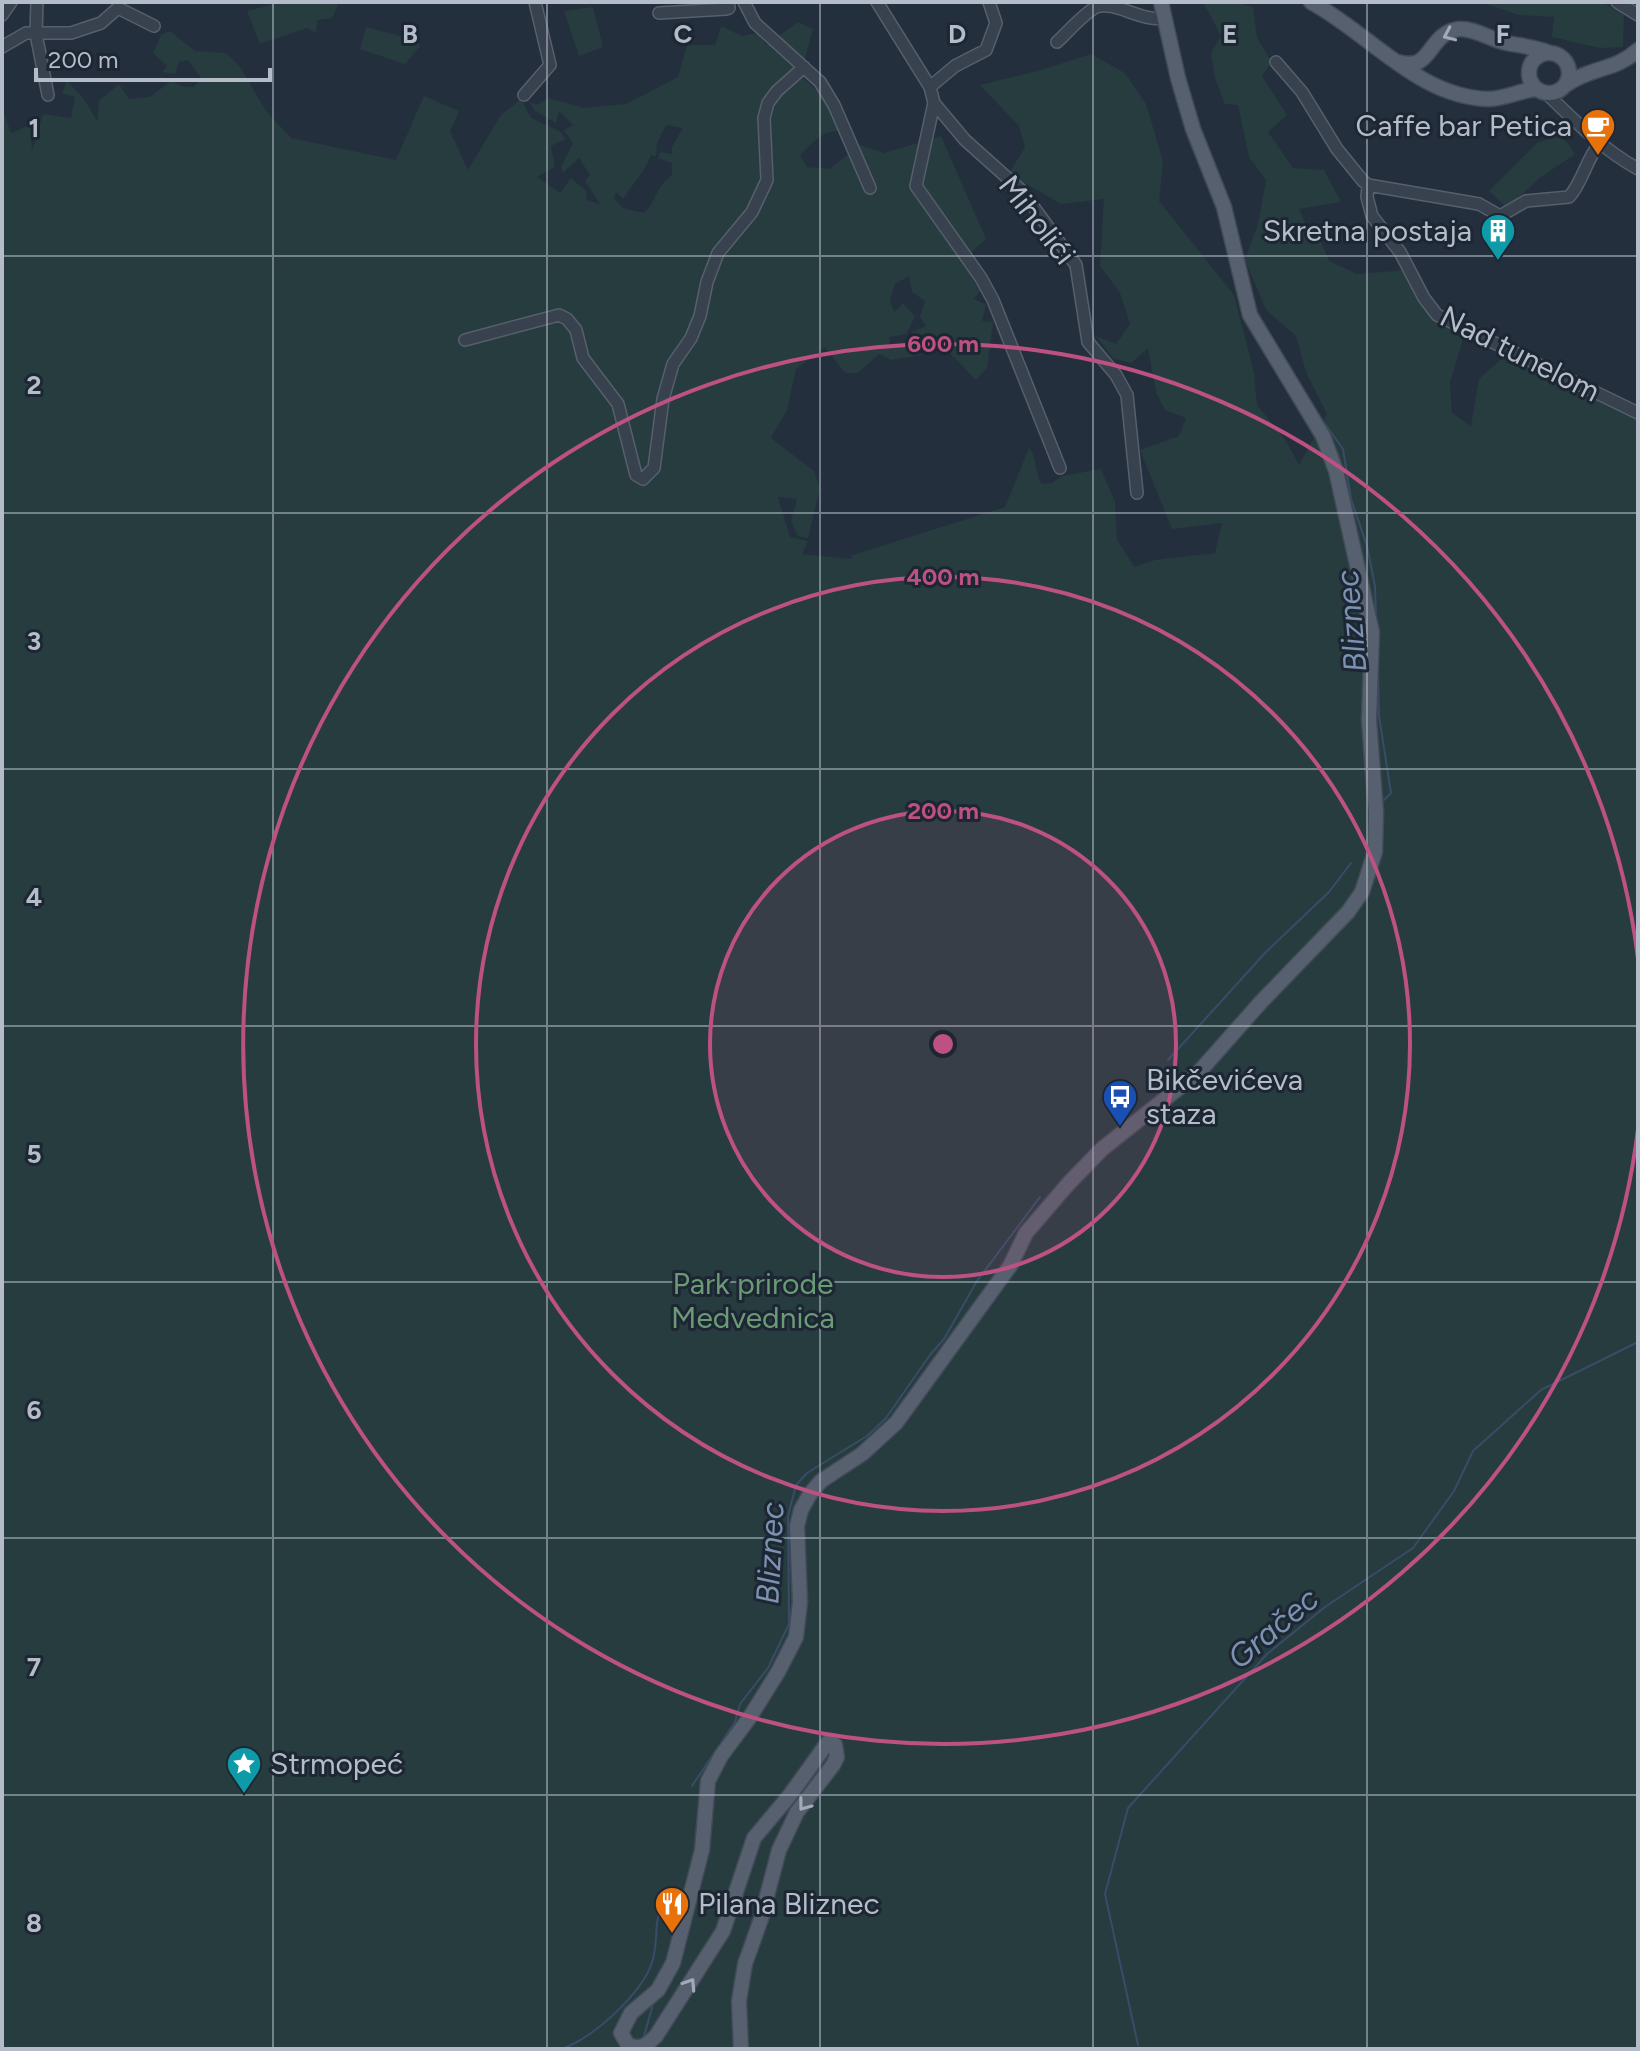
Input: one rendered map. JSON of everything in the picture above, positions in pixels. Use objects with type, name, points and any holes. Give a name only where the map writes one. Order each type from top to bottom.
[{"type":"main road","points":[[741,2049],[739,2001],[745,1964],[786,1833],[797,1812],[837,1757],[835,1745],[828,1742],[790,1795],[759,1829],[723,1931],[665,2023],[643,2047],[628,2045],[621,2036],[621,2029],[631,2013],[652,1995],[673,1963],[702,1850],[708,1781],[721,1756],[750,1717],[796,1637],[800,1602],[797,1526],[801,1510],[821,1481],[870,1448],[896,1423],[1010,1266],[1026,1233],[1069,1183],[1102,1149],[1199,1072],[1348,912],[1362,892],[1375,852],[1376,813],[1369,720],[1372,632],[1336,471],[1323,436],[1250,315],[1224,207],[1193,129],[1161,2]]},
{"type":"main road","points":[[1311,2],[1341,19],[1423,80],[1483,99],[1565,86],[1595,71],[1613,67],[1638,50]]},
{"type":"main road","points":[[1423,80],[1419,72],[1423,59],[1437,40],[1456,29],[1527,46],[1595,71]]},
{"type":"main road","points":[[1541,91],[1529,78],[1530,66],[1539,56],[1550,53]]},
{"type":"main road","points":[[1397,62],[1410,65],[1423,59]]},
{"type":"main road","points":[[1565,86],[1569,70],[1567,62]]},
{"type":"street","points":[[2,15],[11,2]]},
{"type":"street","points":[[37,2],[36,34],[48,95]]},
{"type":"street","points":[[524,95],[550,65],[535,2]]},
{"type":"street","points":[[659,13],[726,9],[729,8],[728,2]]},
{"type":"street","points":[[744,2],[755,23],[820,82],[834,105],[870,188]]},
{"type":"street","name":"Miholići","points":[[877,2],[930,87],[934,103],[965,140],[1021,190],[1076,265],[1088,342],[1116,375],[1127,395],[1137,493]]},
{"type":"street","points":[[930,87],[955,66],[986,50],[996,23],[989,2]]},
{"type":"street","points":[[1057,42],[1094,8],[1103,4],[1115,5],[1146,18],[1165,18]]},
{"type":"street","points":[[1623,4],[1638,15]]},
{"type":"street","points":[[2,47],[26,33],[71,33],[101,23],[113,5],[154,26]]},
{"type":"street","points":[[1276,62],[1302,92],[1347,164],[1368,185],[1479,204],[1500,216],[1526,201],[1569,197],[1591,153],[1600,143]]},
{"type":"street","points":[[465,340],[559,315],[567,319],[576,330],[583,358],[618,404],[636,475],[643,479],[648,476],[654,468],[663,399],[673,364],[691,338],[700,316],[707,282],[718,253],[752,212],[767,180],[764,118],[768,103],[804,67]]},
{"type":"street","points":[[1565,86],[1561,102],[1567,114]]},
{"type":"street","points":[[1541,91],[1600,143],[1638,169]]},
{"type":"street","name":"Miholići","points":[[934,103],[916,186],[993,300],[1060,468]]},
{"type":"street","name":"Nad tunelom","points":[[1368,185],[1367,197],[1372,216],[1400,252],[1424,298],[1437,315],[1638,413]]},
{"type":"green space","points":[[282,2],[339,2],[332,18],[317,20],[316,33],[307,28],[260,44],[247,11]]},
{"type":"green space","name":"Park prirode Medvednica","points":[[1203,2],[1235,2],[1253,7],[1257,38],[1272,62],[1262,76],[1287,115],[1268,132],[1293,168],[1324,170],[1341,202],[1299,209],[1307,226],[1314,225],[1329,261],[1357,274],[1409,270],[1424,304],[1465,333],[1450,382],[1452,413],[1471,426],[1479,379],[1507,354],[1638,416],[1638,2049],[2,2049],[2,108],[11,133],[30,125],[32,151],[43,114],[71,118],[75,97],[62,93],[67,81],[84,99],[97,121],[99,101],[119,84],[129,99],[150,97],[171,81],[194,87],[201,78],[188,60],[179,62],[175,74],[162,72],[167,66],[153,53],[161,35],[170,31],[195,51],[226,53],[240,67],[266,111],[291,138],[396,160],[424,96],[459,111],[450,131],[468,170],[501,115],[521,99],[531,118],[561,132],[565,139],[551,146],[555,167],[537,177],[560,193],[571,178],[587,192],[586,200],[600,204],[585,181],[590,175],[579,158],[563,173],[561,167],[573,143],[564,130],[573,125],[559,111],[556,123],[535,111],[528,101],[537,105],[548,98],[584,108],[626,104],[678,77],[687,45],[715,45],[721,26],[742,36],[758,33],[766,45],[798,22],[813,29],[800,76],[822,94],[841,131],[823,135],[809,146],[800,156],[807,167],[829,169],[860,145],[884,153],[941,136],[986,239],[963,260],[983,287],[974,299],[986,305],[982,321],[993,322],[987,368],[976,380],[941,346],[929,339],[910,335],[926,326],[920,317],[925,301],[912,292],[909,276],[895,284],[890,300],[894,312],[903,303],[915,317],[906,334],[890,337],[889,348],[906,342],[922,355],[891,360],[879,354],[858,373],[845,373],[825,347],[796,369],[787,410],[771,438],[814,471],[820,488],[808,538],[798,536],[791,521],[797,499],[778,497],[790,537],[808,541],[802,554],[851,559],[853,555],[1005,507],[1029,448],[1042,484],[1052,483],[1062,476],[1101,469],[1115,502],[1117,539],[1134,567],[1155,560],[1215,553],[1222,523],[1172,529],[1140,450],[1179,436],[1186,418],[1165,410],[1156,392],[1148,348],[1131,363],[1113,358],[1096,336],[1116,344],[1130,324],[1120,293],[1100,266],[1104,199],[1061,204],[1009,174],[1025,147],[1019,126],[980,85],[1091,54],[1125,73],[1146,104],[1163,161],[1159,201],[1234,295],[1254,373],[1257,405],[1286,441],[1299,465],[1327,414],[1306,372],[1296,336],[1266,310],[1245,260],[1258,224],[1266,180],[1249,157],[1238,105],[1225,104],[1215,78],[1211,53],[1221,36]],"holes":[[[666,125],[683,128],[672,147],[672,154],[660,152],[658,158],[672,163],[672,175],[648,208],[644,213],[623,208],[614,198],[616,192],[623,199],[651,155],[656,156],[657,143]]]},
{"type":"green space","points":[[1481,2],[1602,2],[1624,15],[1623,47],[1600,48],[1552,37],[1554,17],[1519,15]]},
{"type":"green space","points":[[593,7],[603,47],[579,56],[564,11]]},
{"type":"green space","points":[[366,27],[412,39],[421,45],[405,64],[360,49]]},
{"type":"green space","points":[[1557,136],[1567,142],[1575,154],[1541,177],[1507,208],[1489,191],[1537,143]]},
{"type":"waterway","name":"Bliznec","points":[[1325,424],[1343,449],[1351,499],[1367,546],[1375,586],[1376,617]]},
{"type":"waterway","name":"Bliznec","points":[[1378,667],[1379,716],[1391,793],[1383,801]]},
{"type":"waterway","name":"Bliznec","points":[[1168,1060],[1265,953],[1329,892],[1351,863]]},
{"type":"waterway","name":"Bliznec","points":[[692,1786],[735,1722],[740,1704],[768,1668],[789,1624],[788,1516],[796,1485],[807,1473],[867,1436],[886,1418],[944,1339],[977,1281],[1040,1197]]},
{"type":"waterway","name":"Gračec","points":[[1138,2045],[1105,1894],[1128,1808],[1267,1654],[1325,1607],[1413,1548],[1454,1491],[1473,1451],[1541,1390],[1638,1342]]},
{"type":"waterway","name":"Bliznec","points":[[561,2049],[602,2025],[640,1985],[653,1959],[659,1913],[684,1890]]},
{"type":"waterway","points":[[643,2040],[653,2004]]},
{"type":"place","name":"Caffe bar Petica","points":[[1598,157]]},
{"type":"place","name":"Skretna postaja","points":[[1498,262]]},
{"type":"place","name":"Bikčevićeva staza","points":[[1120,1128]]},
{"type":"place","name":"Strmopeć","points":[[244,1795]]},
{"type":"place","name":"Pilana Bliznec","points":[[672,1935]]}]
